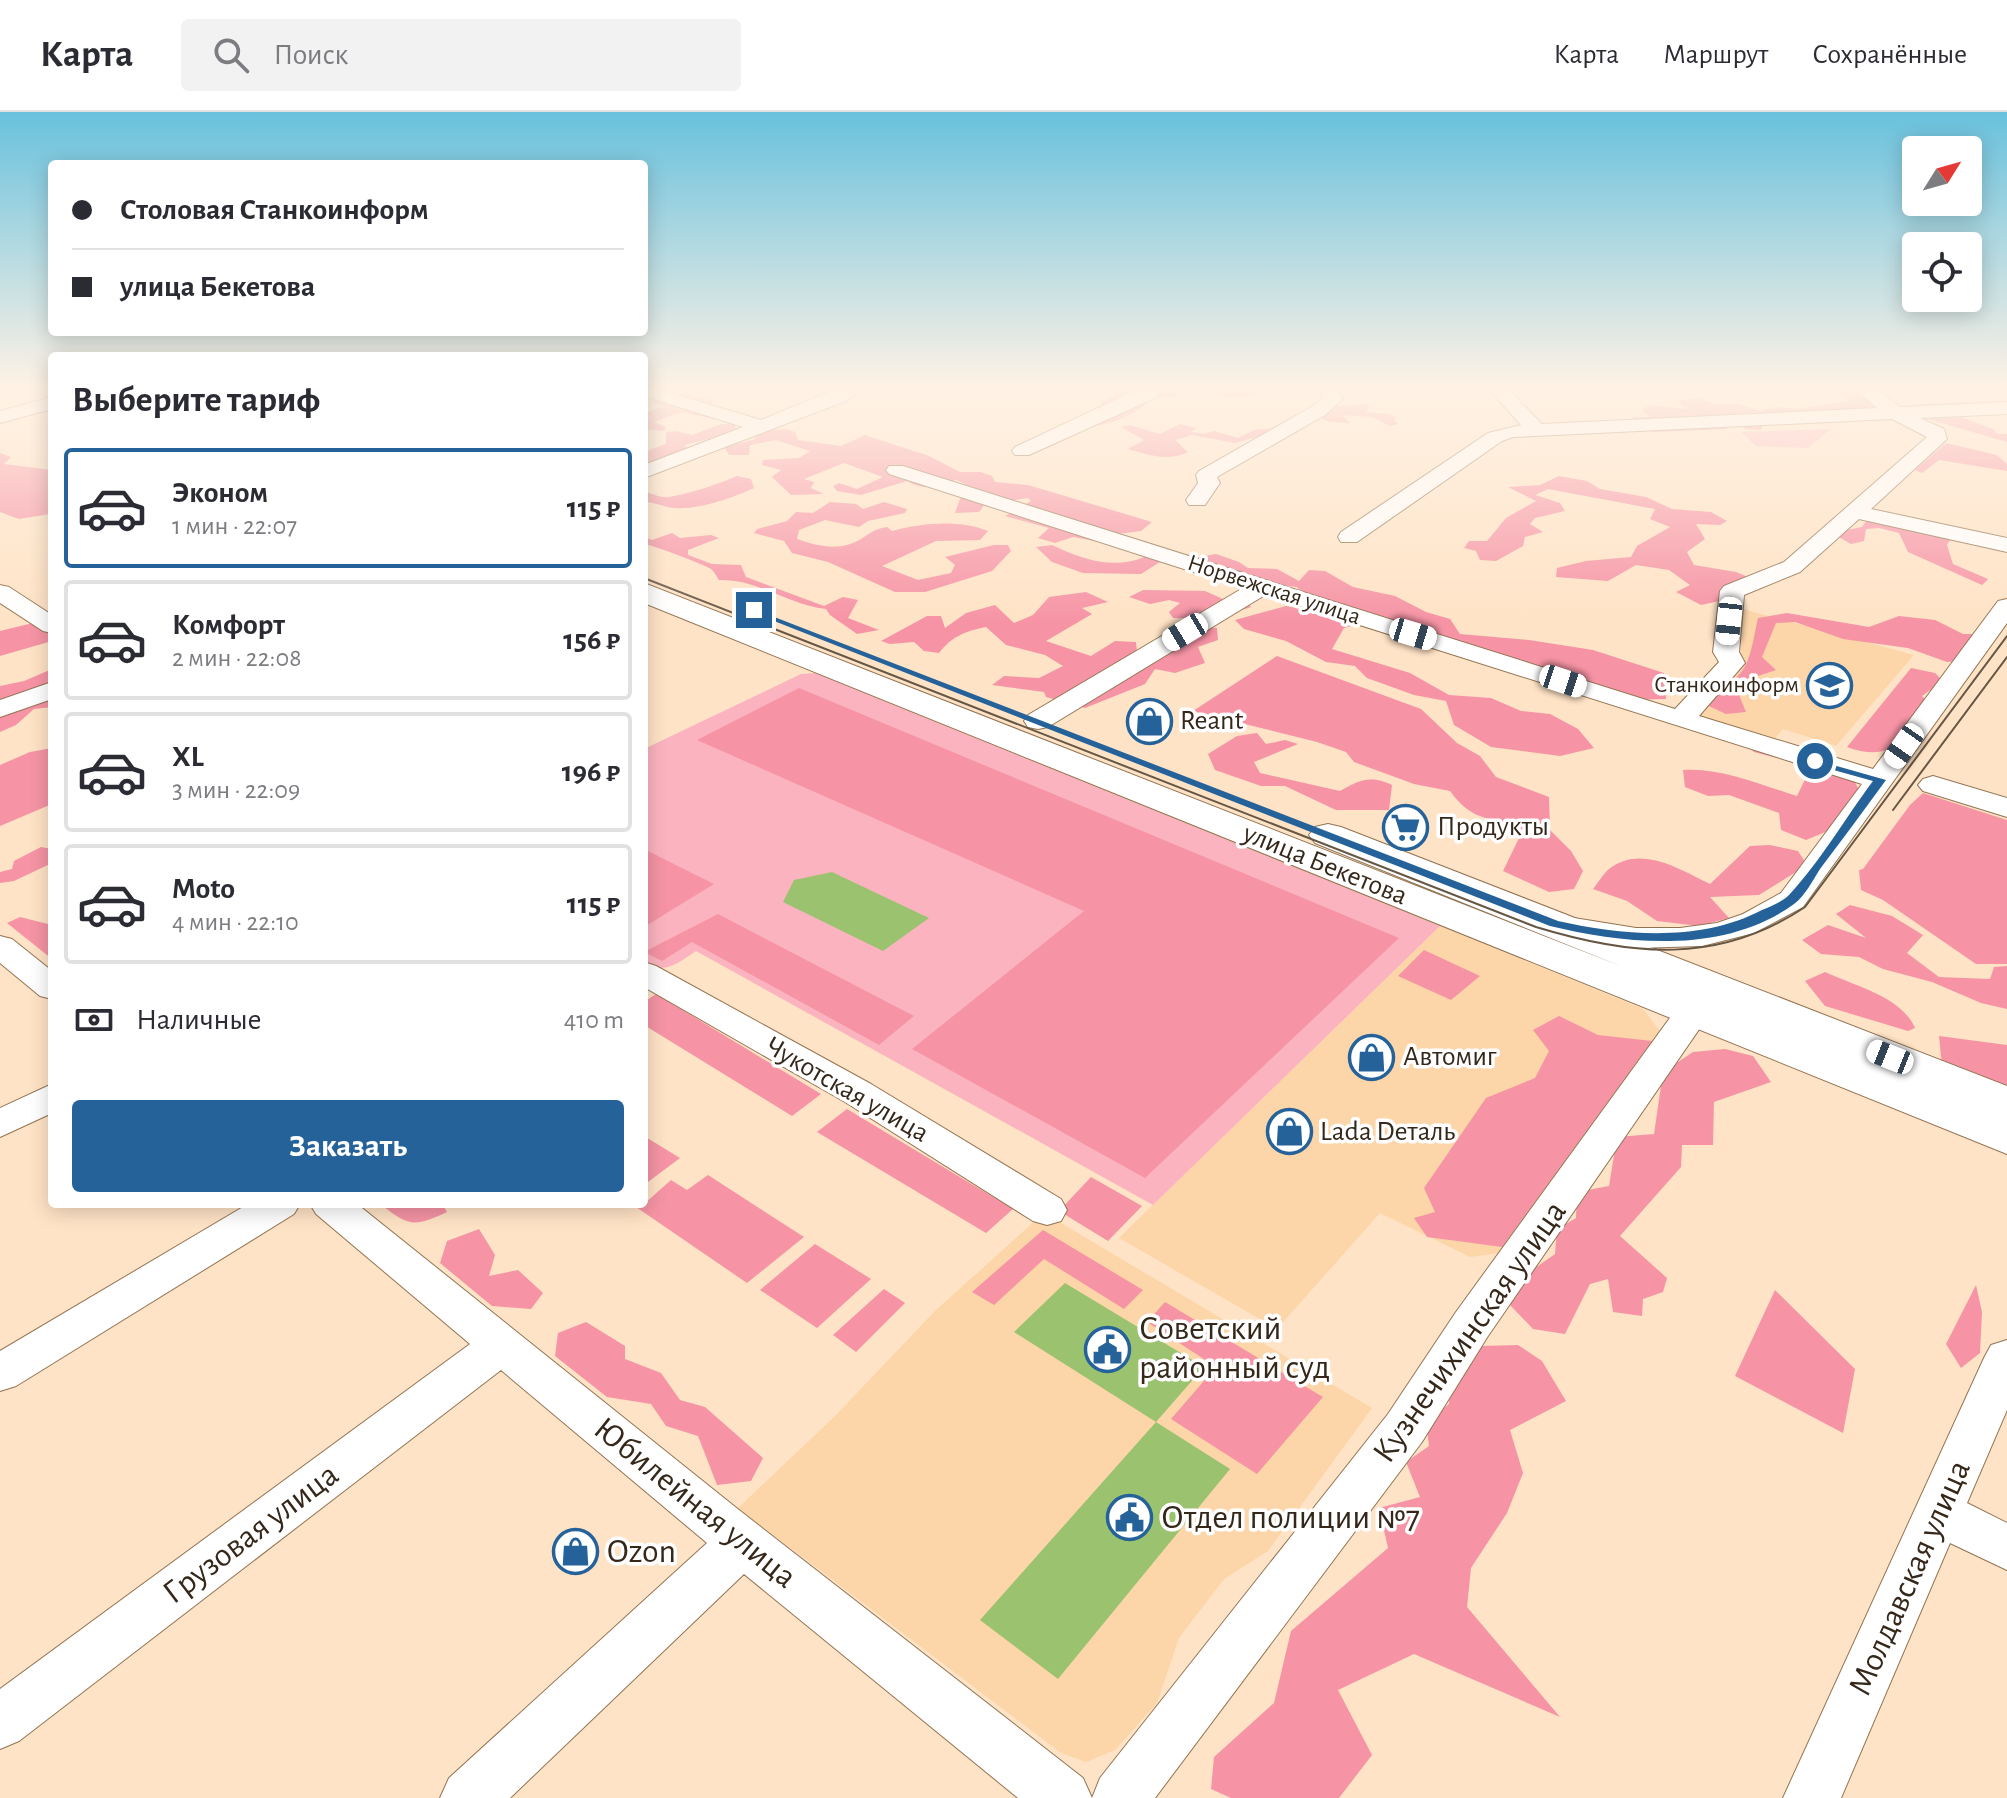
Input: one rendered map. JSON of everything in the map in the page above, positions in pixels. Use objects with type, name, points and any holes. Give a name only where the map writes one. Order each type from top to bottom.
[{"type":"main road","name":"улица Бекетова","points":[[648,568],[2007,1104]]},
{"type":"main road","name":"улица Бекетова","points":[[648,594],[2007,1137]]},
{"type":"street","points":[[1197,500],[1209,483],[1206,475],[1226,464]]},
{"type":"street","points":[[1349,537],[1456,464]]},
{"type":"street","points":[[1681,719],[1732,663],[1726,652],[1732,591],[1792,567],[1910,464]]},
{"type":"street","name":"Норвежская улица","points":[[896,470],[1880,780]]},
{"type":"street","points":[[1857,511],[2007,545]]},
{"type":"street","points":[[1038,721],[1262,587]]},
{"type":"street","points":[[0,592],[48,623]]},
{"type":"street","points":[[1554,924],[1584,931],[1663,937],[1713,934],[1743,926],[1792,900],[1955,673],[2007,606]]},
{"type":"street","points":[[0,709],[48,691]]},
{"type":"street","points":[[1933,785],[2007,808]]},
{"type":"street","points":[[1,948],[48,985]]},
{"type":"street","name":"Чукотская улица","points":[[648,975],[858,1093],[1047,1210]]},
{"type":"street","name":"Кузнечихинская улица","points":[[1120,1798],[1405,1428],[1472,1324],[1546,1224],[1693,1012]]},
{"type":"street","points":[[0,1124],[48,1099]]},
{"type":"street","points":[[0,1373],[273,1208]]},
{"type":"street","name":"Юбилейная улица","points":[[335,1208],[742,1543],[1063,1798]]},
{"type":"street","name":"Грузовая улица","points":[[0,1722],[502,1345]]},
{"type":"street","name":"Молдавская улица","points":[[1812,1798],[2007,1358]]},
{"type":"street","points":[[1939,1513],[2007,1548]]},
{"type":"street","points":[[469,1798],[742,1543]]},
{"type":"shaded area","points":[[0,464],[48,470],[48,514],[19,519],[0,512]]},
{"type":"shaded area","points":[[842,464],[804,479],[814,482],[811,488],[824,494],[791,495],[772,477],[781,470],[762,465]]},
{"type":"shaded area","points":[[846,464],[944,464],[960,472],[981,472],[992,476],[995,482],[1028,485],[1152,522],[1141,531],[1117,534],[1100,542],[1073,537],[1055,543],[1038,538],[1049,528],[1005,516],[1031,501],[1028,498],[985,504],[979,512],[955,513],[965,484],[956,480],[925,487],[907,481],[861,495],[837,491],[833,486],[839,483],[857,489],[883,477]]},
{"type":"shaded area","points":[[1922,464],[1934,464],[1922,473],[1915,470]]},
{"type":"shaded area","points":[[1962,464],[2007,464],[2007,471]]},
{"type":"shaded area","points":[[737,476],[751,479],[754,488],[694,507],[671,508],[648,502],[648,492],[669,497]]},
{"type":"shaded area","points":[[1559,476],[1587,481],[1600,489],[1646,497],[1672,509],[1711,512],[1727,521],[1720,525],[1696,524],[1705,539],[1687,552],[1694,565],[1736,572],[1768,585],[1757,590],[1725,586],[1729,599],[1701,605],[1676,592],[1690,585],[1669,570],[1636,565],[1608,581],[1556,577],[1557,568],[1586,561],[1631,557],[1637,546],[1670,527],[1650,519],[1655,509],[1548,489],[1535,495],[1560,503],[1565,511],[1535,518],[1530,524],[1543,532],[1525,537],[1523,546],[1496,561],[1480,560],[1476,551],[1464,548],[1469,541],[1487,541],[1506,518],[1536,501],[1508,487],[1540,485]]},
{"type":"shaded area","points":[[830,502],[856,504],[863,509],[884,502],[907,509],[905,513],[868,521],[859,527],[825,520],[799,530],[797,539],[823,546],[839,546],[856,542],[887,527],[892,531],[940,524],[965,525],[988,531],[980,540],[936,541],[882,566],[918,580],[951,573],[955,565],[945,557],[994,545],[1008,545],[1011,551],[992,571],[925,592],[895,592],[828,562],[792,553],[784,541],[754,533],[757,529],[787,521],[796,512],[813,513]]},
{"type":"shaded area","points":[[1867,520],[1951,538],[1947,545],[1953,564],[1988,579],[1982,585],[1908,552],[1899,533],[1879,528],[1866,529],[1864,541],[1851,544],[1835,535],[1862,527]]},
{"type":"shaded area","points":[[672,533],[680,538],[711,535],[719,538],[688,550],[688,555],[712,564],[741,565],[746,577],[824,606],[843,597],[858,600],[848,618],[879,630],[857,634],[826,609],[799,603],[747,584],[719,580],[706,567],[648,545],[648,538]]},
{"type":"shaded area","points":[[1052,545],[1100,562],[1124,562],[1149,555],[1163,560],[1141,574],[1083,573],[1052,562],[1036,547]]},
{"type":"shaded area","points":[[1216,554],[1248,568],[1277,569],[1299,581],[1309,570],[1325,571],[1353,587],[1395,596],[1426,612],[1450,619],[1460,634],[1593,650],[1664,673],[1666,699],[1628,700],[1482,654],[1452,638],[1373,620],[1344,628],[1332,649],[1410,673],[1449,695],[1491,698],[1521,711],[1550,714],[1578,729],[1594,748],[1560,756],[1491,747],[1454,725],[1446,701],[1414,695],[1367,678],[1355,666],[1326,662],[1286,641],[1244,629],[1235,620],[1286,606],[1316,611],[1297,587],[1257,583],[1243,572],[1198,564],[1198,557]]},
{"type":"shaded area","points":[[1143,590],[1205,591],[1223,599],[1245,600],[1251,607],[1211,610],[1173,618],[1169,612],[1180,603],[1169,600],[1150,604],[1129,597]]},
{"type":"shaded area","points":[[1086,592],[1108,602],[1082,608],[1092,614],[1046,641],[1091,656],[1115,641],[1136,642],[1137,652],[1191,626],[1217,628],[1218,640],[1198,647],[1205,663],[1175,673],[1155,669],[1145,684],[1085,708],[1046,697],[1044,692],[992,685],[1004,676],[1039,678],[1063,666],[1045,655],[1006,645],[986,627],[960,635],[939,653],[924,651],[914,642],[890,644],[881,641],[927,616],[941,616],[945,628],[966,613],[995,605],[1014,623],[1033,615],[1049,597]]},
{"type":"shaded area","points":[[1743,609],[1914,655],[1836,746],[1783,729],[1770,744],[1698,717],[1702,708],[1740,665]]},
{"type":"shaded area","points":[[1787,613],[1869,627],[1899,616],[1935,620],[1963,634],[1975,634],[1976,660],[1947,662],[1908,648],[1843,639],[1795,622],[1776,623],[1762,657],[1776,670],[1752,678],[1757,689],[1737,690],[1746,712],[1726,714],[1694,699],[1702,689],[1730,682],[1745,667],[1758,618]]},
{"type":"shaded area","points":[[37,622],[48,628],[48,642],[0,656],[0,631]]},
{"type":"shaded area","points":[[1277,656],[1421,709],[1457,743],[1480,756],[1496,777],[1549,797],[1550,830],[1571,851],[1583,871],[1574,889],[1549,892],[1503,871],[1521,834],[1468,810],[1450,791],[1414,784],[1354,762],[1346,752],[1317,742],[1193,711]]},
{"type":"shaded area","points":[[1911,668],[1935,673],[1943,681],[1922,696],[1929,703],[1905,737],[1887,750],[1876,752],[1847,747]]},
{"type":"shaded area","points":[[48,671],[48,707],[34,709],[16,725],[0,732],[0,686],[24,681]]},
{"type":"shaded area","points":[[816,673],[1440,926],[1153,1205],[696,951],[665,968],[648,964],[648,747],[801,674]]},
{"type":"shaded area","points":[[799,688],[1399,938],[1145,1178],[912,1049],[1084,911],[697,740]]},
{"type":"shaded area","points":[[1257,733],[1266,744],[1285,740],[1298,744],[1254,762],[1260,773],[1340,791],[1365,780],[1384,782],[1392,785],[1389,810],[1336,810],[1285,786],[1261,786],[1215,770],[1208,754],[1237,736]]},
{"type":"shaded area","points":[[1742,740],[1851,775],[1869,808],[1835,828],[1806,840],[1781,830],[1779,813],[1729,795],[1708,796],[1685,787],[1683,770],[1711,771],[1797,796],[1811,767],[1754,752]]},
{"type":"shaded area","points":[[48,749],[48,806],[0,826],[0,765],[30,752]]},
{"type":"shaded area","points":[[1923,793],[2007,820],[2007,964],[1976,964],[1883,900],[1861,890],[1859,870],[1863,869],[1910,805]]},
{"type":"shaded area","points":[[1770,845],[1798,851],[1807,865],[1759,895],[1710,897],[1729,918],[1699,926],[1657,921],[1627,901],[1593,889],[1609,869],[1634,859],[1660,862],[1710,884],[1750,846]]},
{"type":"shaded area","points":[[41,847],[48,848],[48,865],[14,881],[0,883],[0,872],[12,869],[14,861]]},
{"type":"shaded area","points":[[648,851],[714,884],[648,925]]},
{"type":"shaded area","points":[[1850,905],[1892,916],[1923,935],[1907,953],[1939,977],[1990,979],[1994,967],[2007,966],[2007,1009],[1981,1003],[1932,982],[1883,969],[1859,957],[1821,954],[1802,940],[1828,925],[1866,938],[1836,914]]},
{"type":"shaded area","points":[[718,914],[914,1016],[879,1045],[692,942],[662,961],[648,954],[648,950]]},
{"type":"shaded area","points":[[20,917],[48,924],[48,956],[7,923]]},
{"type":"shaded area","points":[[1440,926],[1643,1009],[1660,1031],[1659,1043],[1508,1252],[1470,1257],[1380,1213],[1277,1329],[1119,1238]]},
{"type":"shaded area","points":[[1424,950],[1480,976],[1451,1000],[1398,976]]},
{"type":"shaded area","points":[[1825,972],[1889,1000],[1909,1017],[1915,1028],[1908,1031],[1825,1006],[1805,981]]},
{"type":"shaded area","points":[[656,994],[821,1094],[792,1116],[648,1027],[648,999]]},
{"type":"shaded area","points":[[1559,1016],[1598,1035],[1652,1041],[1502,1247],[1427,1237],[1414,1218],[1435,1212],[1424,1188],[1486,1098],[1535,1078],[1549,1051],[1533,1030]]},
{"type":"shaded area","points":[[1939,1036],[2007,1045],[2007,1089],[1942,1066]]},
{"type":"shaded area","points":[[1725,1049],[1753,1056],[1771,1082],[1714,1102],[1713,1145],[1682,1145],[1681,1167],[1620,1236],[1667,1278],[1663,1292],[1643,1299],[1642,1316],[1613,1312],[1608,1279],[1590,1284],[1565,1334],[1533,1329],[1510,1305],[1525,1275],[1555,1254],[1557,1229],[1576,1218],[1577,1192],[1609,1186],[1617,1137],[1654,1134],[1663,1072],[1693,1052]]},
{"type":"shaded area","points":[[847,1109],[1013,1209],[986,1233],[817,1132]]},
{"type":"shaded area","points":[[648,1138],[680,1158],[648,1182]]},
{"type":"shaded area","points":[[708,1175],[804,1237],[747,1283],[637,1208],[648,1208],[648,1200],[671,1180],[687,1190]]},
{"type":"shaded area","points":[[1091,1177],[1142,1206],[1108,1241],[1059,1211]]},
{"type":"shaded area","points":[[386,1208],[444,1208],[447,1212],[419,1222],[398,1217]]},
{"type":"shaded area","points":[[1047,1210],[1061,1223],[1372,1408],[1268,1551],[1224,1579],[1179,1638],[1157,1703],[1115,1750],[1086,1762],[1061,1753],[738,1508],[834,1417],[936,1310]]},
{"type":"shaded area","points":[[479,1229],[495,1255],[489,1276],[518,1270],[543,1293],[531,1309],[492,1306],[440,1263],[447,1241]]},
{"type":"shaded area","points":[[1043,1230],[1143,1290],[1124,1309],[1044,1259],[994,1305],[972,1292]]},
{"type":"shaded area","points":[[815,1244],[871,1279],[817,1328],[760,1290]]},
{"type":"shaded area","points":[[1976,1285],[1982,1312],[1980,1353],[1961,1368],[1946,1344]]},
{"type":"shaded area","points":[[884,1289],[905,1303],[856,1352],[833,1335]]},
{"type":"shaded area","points":[[1775,1290],[1855,1369],[1843,1433],[1735,1376]]},
{"type":"shaded area","points":[[1165,1302],[1323,1397],[1257,1474],[1171,1419],[1216,1367],[1147,1322]]},
{"type":"shaded area","points":[[586,1322],[625,1346],[625,1359],[661,1373],[680,1400],[705,1407],[763,1458],[751,1481],[717,1485],[698,1436],[666,1426],[651,1404],[607,1397],[555,1356],[558,1333]]},
{"type":"shaded area","points":[[1518,1345],[1542,1361],[1566,1401],[1510,1430],[1523,1473],[1507,1513],[1471,1568],[1467,1607],[1560,1717],[1414,1654],[1338,1690],[1372,1755],[1339,1798],[1231,1798],[1211,1789],[1214,1757],[1274,1703],[1291,1631],[1388,1548],[1379,1508],[1420,1497],[1406,1462],[1429,1446],[1426,1422],[1449,1404],[1450,1372],[1480,1346]]},
{"type":"building","points":[[832,872],[929,918],[883,951],[783,902],[794,880]]},
{"type":"building","name":"Советский районный суд","points":[[1065,1283],[1204,1367],[1156,1422],[1014,1332]]},
{"type":"building","name":"Отдел полиции №7","points":[[1156,1422],[1230,1469],[1058,1679],[980,1620]]},
{"type":"tram line","points":[[648,580],[1536,927],[1571,937],[1640,949],[1674,950],[1740,939],[1773,926],[1805,907],[2007,636]]},
{"type":"tram line","points":[[1893,810],[2007,657]]},
{"type":"place","name":"Станкоинформ","points":[[1830,685]]},
{"type":"place","name":"Reant","points":[[1149,721]]},
{"type":"place","name":"Продукты","points":[[1406,827]]},
{"type":"place","name":"Автомиг","points":[[1372,1057]]},
{"type":"place","name":"Lada Dеталь","points":[[1289,1132]]},
{"type":"place","name":"Советский районный суд","points":[[1108,1349]]},
{"type":"place","name":"Отдел полиции №7","points":[[1130,1518]]},
{"type":"place","name":"Ozon","points":[[576,1552]]},
{"type":"route","points":[[754,610],[1554,924],[1584,931],[1663,937],[1713,934],[1743,926],[1792,900],[1880,780],[1815,761]]}]
